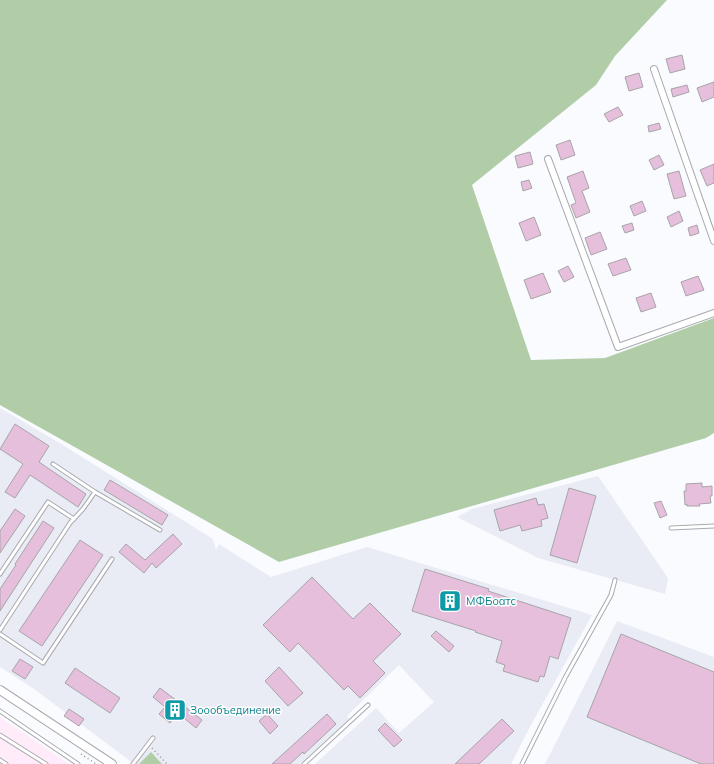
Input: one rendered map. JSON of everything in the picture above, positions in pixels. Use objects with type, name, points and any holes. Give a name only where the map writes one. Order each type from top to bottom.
[{"type":"street","points":[[654,69],[714,241]]},
{"type":"street","points":[[548,159],[618,347],[714,313]]},
{"type":"street","points":[[0,690],[112,764]]},
{"type":"lane","points":[[53,464],[95,492],[160,530]]},
{"type":"lane","points":[[0,630],[74,519],[95,492]]},
{"type":"lane","points":[[0,574],[48,502],[74,519]]},
{"type":"lane","points":[[671,528],[714,526]]},
{"type":"lane","points":[[0,634],[43,663],[112,559]]},
{"type":"lane","points":[[522,764],[566,676],[611,595],[615,580]]},
{"type":"lane","points":[[304,764],[368,705]]},
{"type":"lane","points":[[0,711],[78,764]]},
{"type":"lane","points":[[0,735],[46,764]]},
{"type":"lane","points":[[133,764],[152,738]]},
{"type":"lane","points":[[0,760],[6,764]]},
{"type":"path","points":[[148,744],[167,764]]},
{"type":"shaded area","points":[[0,408],[58,442],[213,539],[216,550],[219,544],[271,577],[367,547],[592,615],[511,764],[315,764],[376,708],[399,733],[434,702],[399,665],[347,716],[349,719],[300,764],[134,764],[34,689],[0,667]]},
{"type":"shaded area","points":[[598,476],[668,578],[665,594],[538,558],[457,517],[472,509]]},
{"type":"shaded area","points":[[617,621],[714,657],[714,764],[545,764]]},
{"type":"shaded area","points":[[0,717],[69,764],[0,764]]},
{"type":"green space","points":[[0,0],[667,0],[615,56],[596,85],[472,185],[531,360],[605,358],[714,318],[714,433],[706,438],[279,562],[0,405]]},
{"type":"green space","points":[[151,752],[162,764],[139,764]]},
{"type":"building","points":[[682,55],[685,69],[670,73],[666,59]]},
{"type":"building","points":[[639,73],[643,87],[629,91],[625,77]]},
{"type":"building","points":[[714,82],[714,97],[702,102],[697,88]]},
{"type":"building","points":[[687,85],[689,92],[673,97],[671,89]]},
{"type":"building","points":[[618,107],[623,115],[609,122],[604,114]]},
{"type":"building","points":[[659,123],[661,129],[649,132],[648,126]]},
{"type":"building","points":[[570,140],[575,155],[561,160],[556,145]]},
{"type":"building","points":[[530,152],[533,164],[518,168],[515,156]]},
{"type":"building","points":[[659,155],[664,165],[654,170],[649,160]]},
{"type":"building","points":[[714,164],[714,183],[707,186],[700,170]]},
{"type":"building","points":[[583,171],[589,188],[582,191],[590,212],[576,218],[571,205],[576,203],[567,177]]},
{"type":"building","points":[[679,171],[686,196],[674,199],[667,174]]},
{"type":"building","points":[[529,180],[532,188],[523,191],[521,182]]},
{"type":"building","points":[[642,201],[646,211],[634,216],[630,206]]},
{"type":"building","points":[[679,211],[683,221],[671,227],[667,217]]},
{"type":"building","points":[[534,217],[541,235],[526,241],[519,223]]},
{"type":"building","points":[[632,223],[634,230],[625,233],[622,226]]},
{"type":"building","points":[[697,225],[699,233],[690,236],[688,228]]},
{"type":"building","points":[[600,232],[607,249],[591,255],[585,238]]},
{"type":"building","points":[[626,258],[631,270],[613,276],[608,264]]},
{"type":"building","points":[[568,266],[574,277],[564,282],[558,271]]},
{"type":"building","points":[[543,273],[551,292],[531,299],[524,280]]},
{"type":"building","points":[[698,276],[704,290],[686,296],[681,282]]},
{"type":"building","points":[[651,293],[656,307],[641,312],[636,298]]},
{"type":"building","points":[[15,424],[49,446],[39,462],[86,494],[78,507],[30,475],[15,498],[5,492],[23,464],[0,449]]},
{"type":"building","points":[[110,480],[168,515],[162,525],[104,490]]},
{"type":"building","points":[[702,483],[702,487],[712,486],[712,496],[710,496],[711,503],[699,504],[700,506],[685,505],[684,491],[686,491],[686,484]]},
{"type":"building","points":[[569,488],[596,496],[577,563],[550,555]]},
{"type":"building","points":[[536,498],[538,505],[544,504],[548,518],[541,520],[542,526],[522,531],[520,525],[500,531],[494,510]]},
{"type":"building","points":[[661,501],[667,515],[660,518],[654,503]]},
{"type":"building","points":[[15,509],[25,516],[0,553],[0,531]]},
{"type":"building","points":[[43,521],[54,528],[0,611],[0,589]]},
{"type":"building","points":[[173,534],[182,544],[156,568],[152,563],[144,573],[119,552],[126,544],[145,560]]},
{"type":"building","points":[[80,540],[103,555],[42,646],[19,631]]},
{"type":"building","points":[[425,569],[489,589],[488,591],[571,618],[558,659],[550,656],[544,677],[540,676],[538,682],[503,671],[505,665],[496,662],[502,641],[475,632],[476,631],[412,611]]},
{"type":"building","points":[[312,577],[353,619],[370,603],[401,634],[373,661],[385,673],[360,698],[348,686],[344,690],[298,643],[290,652],[263,625]]},
{"type":"building","points":[[436,631],[454,646],[449,652],[431,636]]},
{"type":"building","points":[[621,634],[714,672],[714,764],[701,764],[587,717]]},
{"type":"building","points":[[20,659],[33,667],[25,679],[12,671]]},
{"type":"building","points":[[279,667],[303,693],[288,706],[265,681]]},
{"type":"building","points":[[75,668],[120,698],[110,713],[65,683]]},
{"type":"building","name":"Зоообъединение","points":[[160,688],[202,720],[196,728],[184,718],[182,720],[175,715],[170,723],[159,714],[165,707],[153,697]]},
{"type":"building","points":[[69,709],[84,719],[79,726],[64,716]]},
{"type":"building","points":[[267,714],[278,726],[270,734],[259,721]]},
{"type":"building","points":[[327,714],[336,724],[304,754],[303,752],[290,764],[272,764]]},
{"type":"building","points":[[502,719],[514,731],[479,764],[455,764]]},
{"type":"building","points":[[385,723],[402,740],[394,747],[378,730]]},
{"type":"place","name":"МФБоатс","points":[[450,601]]},
{"type":"place","name":"Зоообъединение","points":[[175,710]]}]
